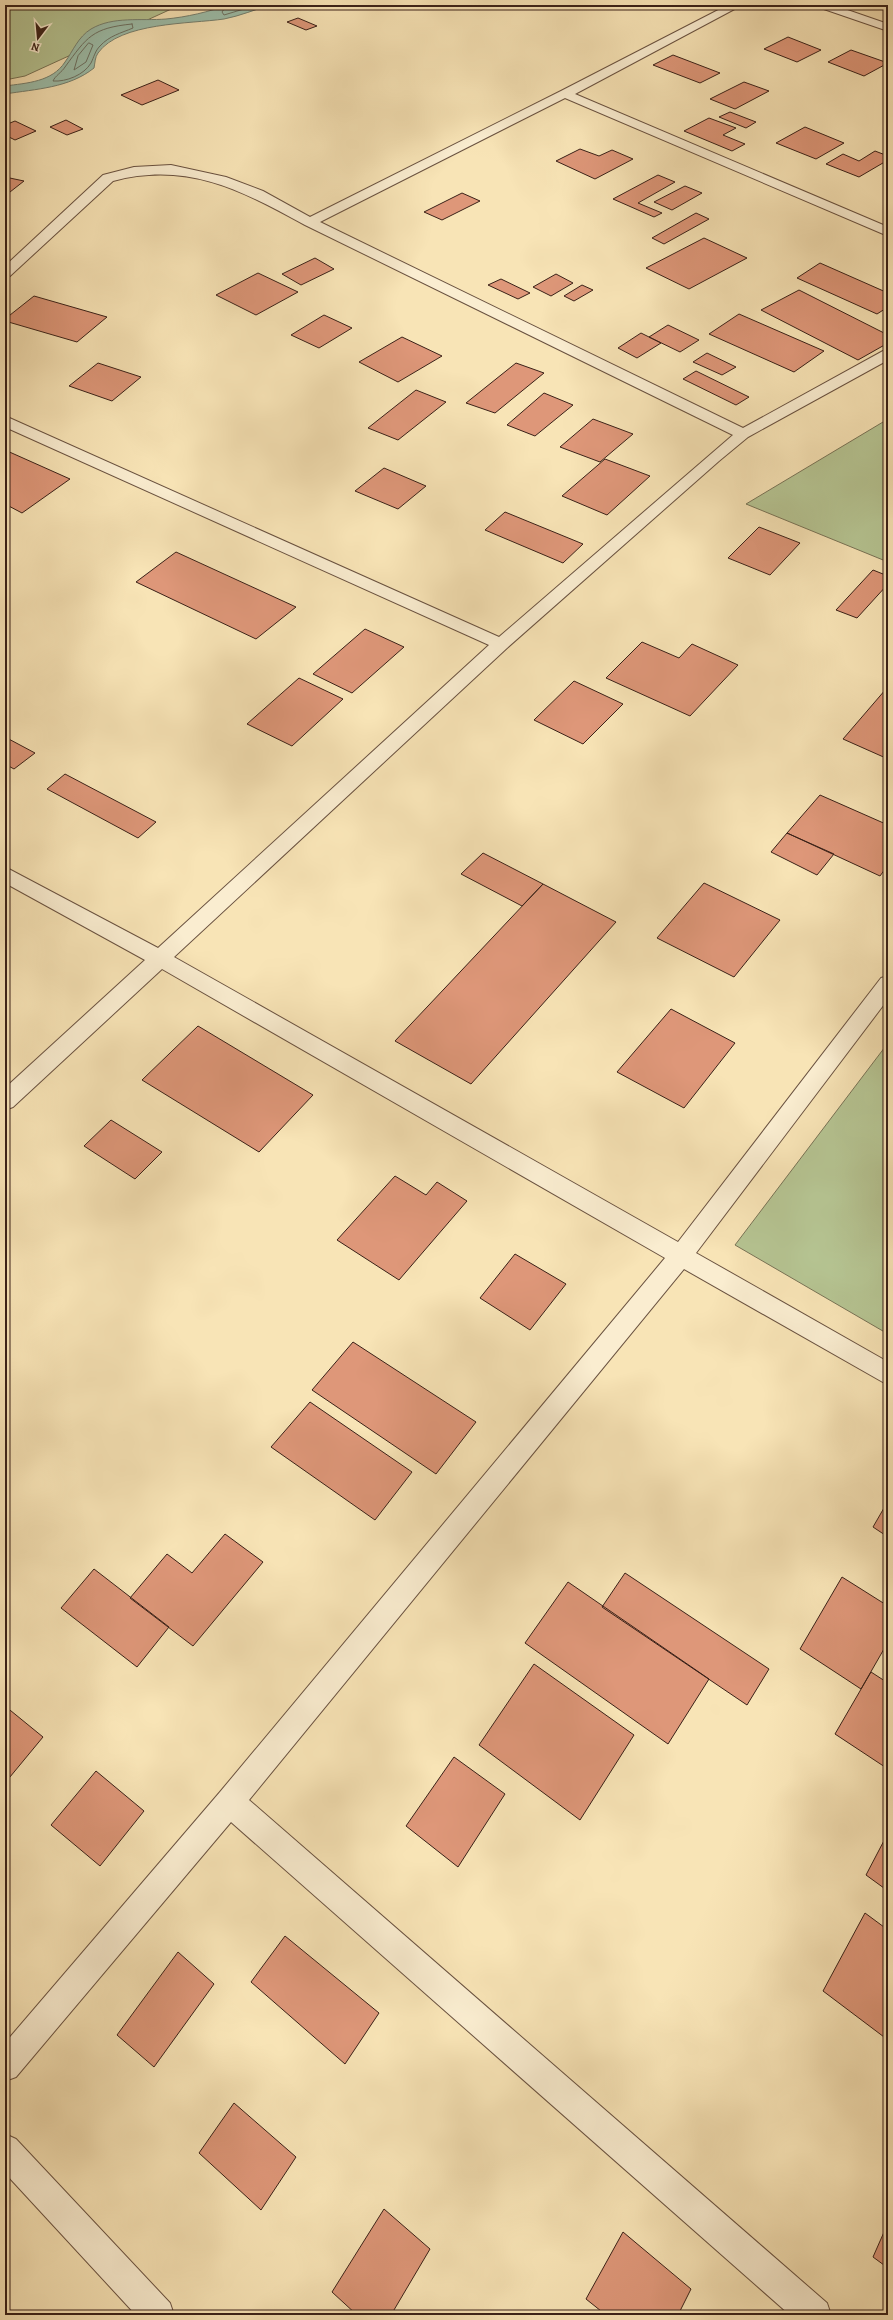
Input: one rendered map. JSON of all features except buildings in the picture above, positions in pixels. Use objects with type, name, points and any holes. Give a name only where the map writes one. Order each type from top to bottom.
[{"type":"street","points":[[310,222],[565,94],[736,5]]},
{"type":"street","points":[[822,5],[888,28]]},
{"type":"street","points":[[565,94],[888,232]]},
{"type":"street","points":[[5,273],[108,178],[134,171],[171,169],[221,180],[258,194],[310,222],[743,434]]},
{"type":"street","points":[[5,1101],[161,959],[501,644],[743,434],[888,354]]},
{"type":"street","points":[[5,421],[501,644]]},
{"type":"street","points":[[5,874],[161,959],[680,1257],[888,1374]]},
{"type":"street","points":[[5,2066],[230,1802],[680,1257],[888,984]]},
{"type":"street","points":[[230,1802],[815,2315]]},
{"type":"street","points":[[5,2150],[158,2315]]},
{"type":"shaded area","points":[[5,5],[180,5],[25,76],[5,80]]},
{"type":"shaded area","points":[[888,419],[888,562],[746,504]]},
{"type":"shaded area","points":[[888,1043],[888,1334],[735,1245]]},
{"type":"water","points":[[228,5],[271,5],[224,19],[156,26],[122,35],[108,43],[98,53],[94,68],[84,75],[52,87],[5,94],[5,86],[22,84],[46,78],[60,69],[76,44],[86,32],[100,25],[108,22],[127,20],[182,17]]}]
